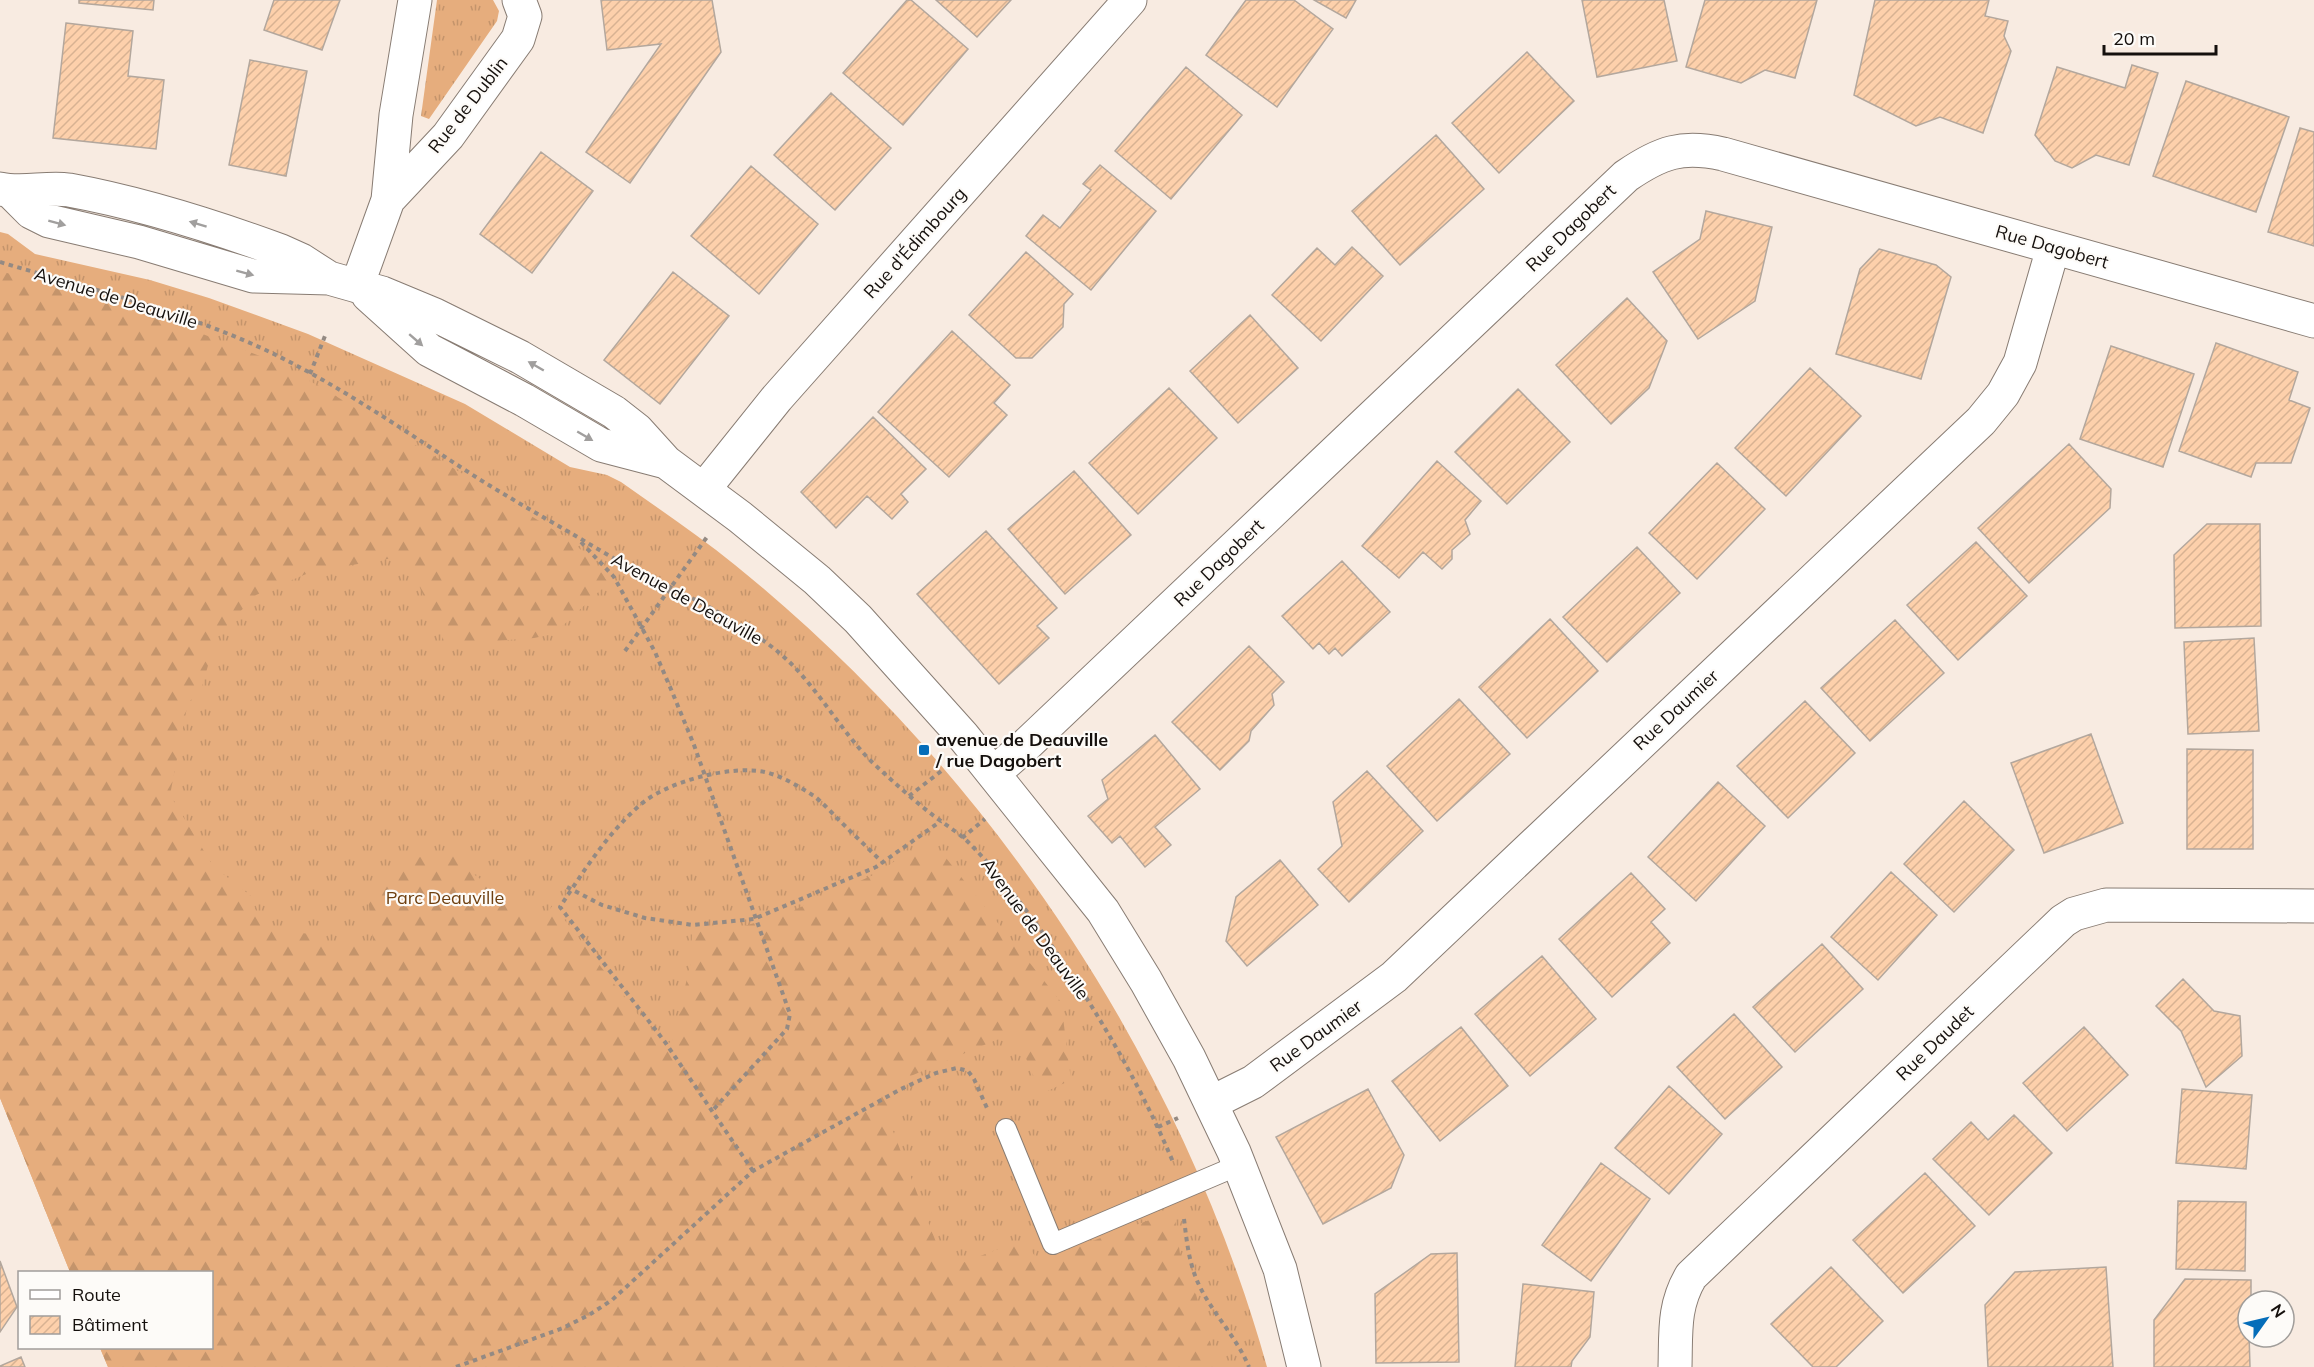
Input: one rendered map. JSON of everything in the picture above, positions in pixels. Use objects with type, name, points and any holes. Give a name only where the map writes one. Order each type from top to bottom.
[{"type":"street","name":"Rue de Dublin","points":[[388,200],[396,115],[415,0]]},
{"type":"street","name":"Rue de Dublin","points":[[343,282],[388,200],[448,136],[518,39],[525,16],[519,0]]},
{"type":"street","name":"Rue d'Édimbourg","points":[[704,489],[777,398],[1130,0]]},
{"type":"street","name":"Rue Dagobert","points":[[994,773],[1626,176],[1646,162],[1664,154],[1683,149],[1701,149],[1723,154],[2314,321]]},
{"type":"street","points":[[5,190],[47,188],[66,190],[127,203],[281,251],[343,282],[416,306],[520,357],[614,412],[638,430],[666,462],[780,549],[847,608],[994,773],[1103,910],[1146,981],[1211,1103],[1239,1165],[1280,1269],[1304,1367]]},
{"type":"street","name":"Rue Daumier","points":[[1211,1103],[1253,1082],[1394,977],[1981,421],[2003,394],[2020,363],[2053,248]]},
{"type":"street","name":"Rue Daudet","points":[[1675,1367],[1677,1310],[1682,1291],[1691,1276],[2063,921],[2082,911],[2106,905],[2314,906]]},
{"type":"lane","points":[[1006,1129],[1053,1244],[1239,1165]]},
{"type":"path","name":"Avenue de Deauville","points":[[0,262],[92,290],[152,305],[233,335],[277,355],[355,400],[484,482],[575,536],[613,558],[671,586],[747,629],[775,649],[796,669],[869,759],[909,796],[962,838],[990,865],[1061,958],[1100,1018],[1158,1127],[1174,1164]]},
{"type":"path","points":[[310,374],[325,336]]},
{"type":"path","points":[[575,536],[614,577],[642,627],[673,694],[790,1014],[787,1029],[712,1111]]},
{"type":"path","points":[[625,651],[707,537]]},
{"type":"path","points":[[909,796],[949,766]]},
{"type":"path","points":[[753,1172],[665,1042],[560,907],[569,888],[624,820],[640,804],[684,782],[743,770],[767,773],[790,782],[816,798],[883,863]]},
{"type":"path","points":[[962,838],[990,815]]},
{"type":"path","points":[[569,888],[602,905],[645,918],[693,925],[754,919],[816,895],[883,863],[941,821]]},
{"type":"path","points":[[456,1367],[563,1328],[589,1315],[612,1300],[753,1172],[901,1089],[936,1072],[957,1068],[968,1071],[993,1121],[1006,1129]]},
{"type":"path","points":[[1158,1127],[1178,1118]]},
{"type":"path","points":[[1184,1216],[1187,1249],[1197,1280],[1242,1350],[1249,1367]]},
{"type":"green space","points":[[437,0],[493,0],[499,11],[497,21],[429,119],[421,116]]},
{"type":"green space","name":"Parc Deauville","points":[[0,232],[8,234],[35,254],[150,280],[209,298],[308,334],[465,404],[570,467],[607,475],[621,482],[735,565],[826,645],[911,732],[990,826],[1062,925],[1126,1030],[1182,1139],[1229,1252],[1267,1367],[108,1367],[100,1349],[213,1349],[213,1271],[70,1271],[0,1098]]},
{"type":"green space","name":"Parc Deauville","points":[[0,271],[140,310],[265,358],[321,387],[562,535],[588,556],[608,583],[554,634],[534,638],[446,645],[415,577],[399,557],[311,572],[256,595],[216,637],[200,694],[188,702],[170,795],[213,866],[251,896],[262,930],[313,934],[333,948],[373,941],[367,889],[404,861],[461,847],[472,873],[540,922],[553,905],[663,1047],[672,1041],[691,962],[692,932],[737,928],[785,914],[878,873],[910,850],[920,860],[942,853],[1061,1002],[1071,1080],[1041,1094],[1015,1032],[887,1086],[899,1109],[892,1116],[891,1126],[941,1255],[949,1264],[962,1263],[1009,1245],[1029,1247],[1038,1261],[1174,1211],[1180,1254],[1197,1298],[1216,1367],[108,1367],[100,1349],[213,1349],[213,1271],[70,1271],[0,1098]]},
{"type":"building","points":[[79,0],[154,0],[153,10],[79,3]]},
{"type":"building","points":[[274,0],[340,0],[322,50],[264,30]]},
{"type":"building","points":[[601,0],[712,0],[721,52],[630,183],[586,152],[661,44],[607,50]]},
{"type":"building","points":[[907,0],[911,0],[968,49],[903,125],[843,73]]},
{"type":"building","points":[[936,0],[1011,0],[977,37]]},
{"type":"building","points":[[1246,0],[1294,0],[1333,29],[1277,107],[1206,55]]},
{"type":"building","points":[[1314,0],[1356,0],[1346,18]]},
{"type":"building","points":[[1582,0],[1664,0],[1677,61],[1597,77]]},
{"type":"building","points":[[1705,0],[1817,0],[1795,78],[1765,70],[1741,83],[1686,67]]},
{"type":"building","points":[[1875,0],[1989,0],[1985,16],[2008,21],[2004,36],[2011,51],[1983,133],[1940,117],[1916,126],[1854,95]]},
{"type":"building","points":[[66,23],[133,31],[128,76],[164,80],[156,149],[53,138]]},
{"type":"building","points":[[1527,52],[1574,101],[1499,173],[1452,123]]},
{"type":"building","points":[[250,60],[307,71],[286,176],[229,165]]},
{"type":"building","points":[[2132,65],[2158,73],[2129,165],[2096,155],[2072,168],[2055,161],[2035,135],[2057,67],[2125,88]]},
{"type":"building","points":[[1186,67],[1242,115],[1171,199],[1115,151]]},
{"type":"building","points":[[2186,81],[2289,117],[2256,212],[2153,176]]},
{"type":"building","points":[[831,93],[891,148],[835,210],[774,155]]},
{"type":"building","points":[[2300,128],[2314,132],[2314,246],[2268,232]]},
{"type":"building","points":[[1436,135],[1484,189],[1400,265],[1352,211]]},
{"type":"building","points":[[541,152],[593,191],[532,273],[480,234]]},
{"type":"building","points":[[1100,165],[1156,211],[1091,290],[1026,236],[1043,215],[1060,228],[1091,190],[1083,184]]},
{"type":"building","points":[[751,166],[818,224],[759,294],[691,236]]},
{"type":"building","points":[[1706,211],[1772,227],[1755,301],[1698,339],[1653,272],[1700,239]]},
{"type":"building","points":[[1352,247],[1383,276],[1321,341],[1272,295],[1317,248],[1335,265]]},
{"type":"building","points":[[1879,249],[1936,265],[1951,277],[1921,379],[1836,354],[1860,269]]},
{"type":"building","points":[[1026,252],[1073,294],[1064,304],[1063,327],[1032,358],[1016,358],[969,315]]},
{"type":"building","points":[[673,272],[729,316],[660,404],[604,360]]},
{"type":"building","points":[[1627,298],[1667,341],[1649,388],[1611,424],[1556,365]]},
{"type":"building","points":[[1250,315],[1298,368],[1238,423],[1190,371]]},
{"type":"building","points":[[952,331],[1010,385],[994,403],[1007,415],[949,477],[878,412]]},
{"type":"building","points":[[2216,343],[2298,372],[2289,400],[2310,408],[2291,463],[2256,463],[2251,477],[2179,451]]},
{"type":"building","points":[[2111,346],[2194,374],[2163,467],[2080,439]]},
{"type":"building","points":[[1810,368],[1861,416],[1786,496],[1735,448]]},
{"type":"building","points":[[1169,388],[1217,438],[1138,514],[1089,463]]},
{"type":"building","points":[[1518,389],[1570,442],[1507,504],[1455,452]]},
{"type":"building","points":[[873,417],[926,469],[901,494],[908,502],[892,519],[867,496],[836,528],[801,492]]},
{"type":"building","points":[[2069,444],[2111,489],[2110,508],[2029,583],[1978,528]]},
{"type":"building","points":[[1437,461],[1481,501],[1465,520],[1470,534],[1452,550],[1452,559],[1442,569],[1423,552],[1399,578],[1362,546]]},
{"type":"building","points":[[1717,463],[1765,509],[1697,579],[1649,533]]},
{"type":"building","points":[[1074,471],[1131,535],[1065,594],[1008,529]]},
{"type":"building","points":[[2207,524],[2260,524],[2261,626],[2175,628],[2174,555]]},
{"type":"building","points":[[986,531],[1057,608],[1037,626],[1049,638],[999,684],[917,594]]},
{"type":"building","points":[[1976,542],[2027,596],[1958,660],[1907,605]]},
{"type":"building","points":[[1637,547],[1680,593],[1607,662],[1563,617]]},
{"type":"building","points":[[1342,561],[1390,612],[1342,656],[1335,648],[1329,654],[1319,643],[1313,649],[1282,616]]},
{"type":"building","points":[[1550,619],[1598,671],[1527,738],[1479,687]]},
{"type":"building","points":[[1895,620],[1944,673],[1870,741],[1821,688]]},
{"type":"building","points":[[2254,638],[2259,731],[2188,734],[2184,642]]},
{"type":"building","points":[[1249,646],[1284,682],[1272,694],[1274,705],[1251,731],[1249,741],[1220,770],[1172,722]]},
{"type":"building","points":[[1459,699],[1510,754],[1437,821],[1387,766]]},
{"type":"building","points":[[1805,701],[1855,753],[1788,818],[1737,766]]},
{"type":"building","points":[[2091,734],[2123,823],[2044,853],[2011,763]]},
{"type":"building","points":[[1155,735],[1200,789],[1155,827],[1171,845],[1145,867],[1120,836],[1112,843],[1088,816],[1108,799],[1102,780]]},
{"type":"building","points":[[2187,749],[2253,750],[2253,849],[2187,849]]},
{"type":"building","points":[[1367,771],[1423,831],[1349,902],[1318,869],[1342,846],[1333,802]]},
{"type":"building","points":[[1718,782],[1765,826],[1696,901],[1648,857]]},
{"type":"building","points":[[1964,801],[2014,850],[1954,912],[1904,864]]},
{"type":"building","points":[[1280,860],[1318,905],[1247,966],[1226,941],[1236,897]]},
{"type":"building","points":[[1891,872],[1937,915],[1878,980],[1831,937]]},
{"type":"building","points":[[1631,873],[1665,909],[1651,922],[1670,943],[1612,997],[1559,939]]},
{"type":"building","points":[[1822,944],[1863,989],[1795,1052],[1753,1007]]},
{"type":"building","points":[[1542,956],[1596,1019],[1530,1076],[1475,1014]]},
{"type":"building","points":[[2183,979],[2214,1011],[2240,1016],[2242,1056],[2206,1087],[2181,1031],[2156,1006]]},
{"type":"building","points":[[1734,1014],[1782,1067],[1725,1119],[1677,1067]]},
{"type":"building","points":[[1461,1027],[1508,1086],[1440,1141],[1392,1081]]},
{"type":"building","points":[[2084,1027],[2128,1075],[2067,1131],[2023,1083]]},
{"type":"building","points":[[1669,1086],[1722,1134],[1669,1194],[1615,1148]]},
{"type":"building","points":[[1368,1089],[1404,1155],[1391,1188],[1323,1224],[1276,1137]]},
{"type":"building","points":[[2182,1089],[2252,1095],[2246,1169],[2176,1163]]},
{"type":"building","points":[[2014,1115],[2052,1153],[1989,1215],[1933,1159],[1971,1122],[1988,1140]]},
{"type":"building","points":[[1601,1163],[1650,1199],[1591,1281],[1542,1245]]},
{"type":"building","points":[[1925,1173],[1975,1226],[1903,1293],[1853,1240]]},
{"type":"building","points":[[2178,1201],[2246,1202],[2245,1271],[2176,1269]]},
{"type":"building","points":[[1457,1253],[1459,1362],[1376,1363],[1375,1294],[1431,1254]]},
{"type":"building","points":[[0,1261],[17,1307],[0,1332]]},
{"type":"building","points":[[1831,1267],[1883,1321],[1836,1367],[1813,1367],[1771,1324]]},
{"type":"building","points":[[2106,1267],[2113,1367],[1988,1367],[1985,1305],[2015,1272]]},
{"type":"building","points":[[2185,1279],[2251,1280],[2251,1289],[2236,1289],[2236,1349],[2249,1349],[2250,1367],[2154,1367],[2154,1320]]},
{"type":"building","points":[[1523,1284],[1594,1292],[1590,1337],[1572,1361],[1571,1367],[1515,1367]]},
{"type":"building","points":[[21,1357],[25,1367],[0,1367],[0,1366]]},
{"type":"place","name":"avenue de Deauville / rue Dagobert","points":[[924,750]]}]
